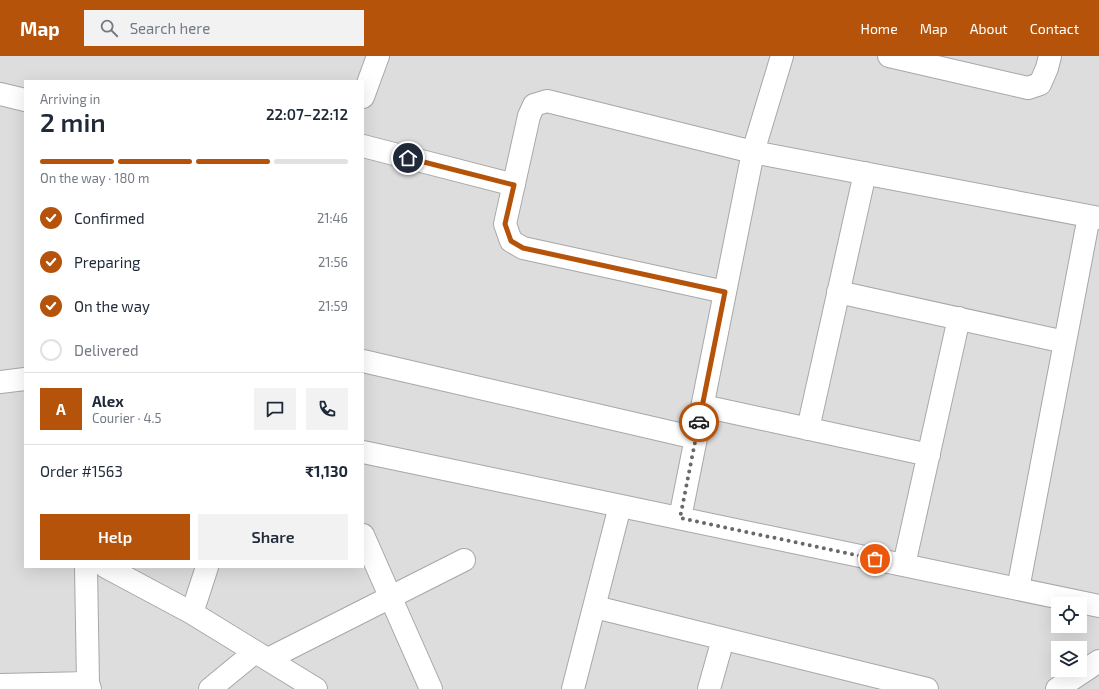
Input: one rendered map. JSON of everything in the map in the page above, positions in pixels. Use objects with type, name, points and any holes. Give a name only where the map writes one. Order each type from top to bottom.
[{"type":"street","points":[[364,94],[378,56]]},
{"type":"street","points":[[680,518],[753,152],[782,56]]},
{"type":"street","points":[[889,56],[1028,88],[1040,84],[1047,68],[1050,56]]},
{"type":"street","points":[[0,94],[24,100]]},
{"type":"street","points":[[725,292],[523,248],[511,241],[505,224],[529,116],[534,105],[547,101],[753,152],[1094,217],[1065,342],[1018,588]]},
{"type":"street","points":[[364,146],[514,185]]},
{"type":"street","points":[[808,429],[865,173]]},
{"type":"street","points":[[838,292],[1065,342]]},
{"type":"street","points":[[904,565],[959,318]]},
{"type":"street","points":[[364,361],[696,438]]},
{"type":"street","points":[[0,382],[24,379]]},
{"type":"street","points":[[703,406],[929,455]]},
{"type":"street","points":[[364,452],[1099,606]]},
{"type":"street","points":[[573,689],[620,506]]},
{"type":"street","points":[[364,537],[432,689]]},
{"type":"street","points":[[210,689],[262,656],[390,597],[464,560]]},
{"type":"street","points":[[0,685],[89,686],[86,568]]},
{"type":"street","points":[[108,568],[192,613],[316,689]]},
{"type":"street","points":[[192,613],[207,568]]},
{"type":"street","points":[[595,607],[723,639],[863,681],[927,689]]},
{"type":"street","points":[[709,689],[723,639]]},
{"type":"street","points":[[1057,689],[1099,661]]},
{"type":"shaded area","points":[[0,56],[1099,56],[1099,689],[0,689]]},
{"type":"way so far","points":[[699,422],[680,518],[875,559]]},
{"type":"route","points":[[408,158],[514,185],[505,224],[511,241],[523,248],[725,292],[699,422]]}]
